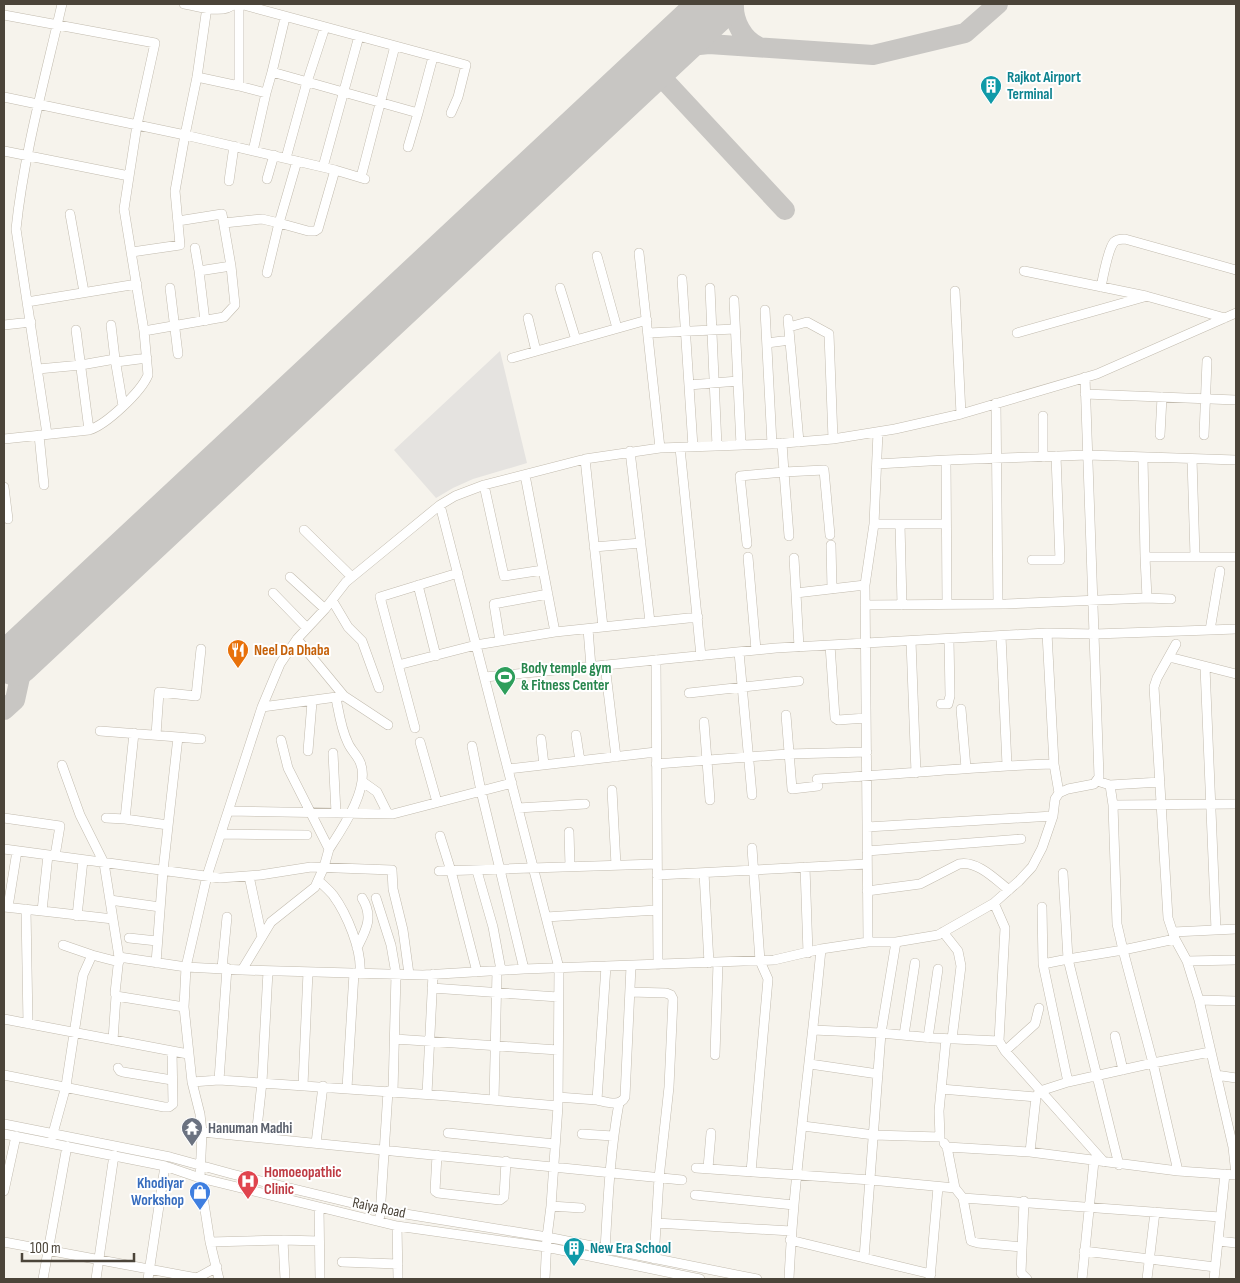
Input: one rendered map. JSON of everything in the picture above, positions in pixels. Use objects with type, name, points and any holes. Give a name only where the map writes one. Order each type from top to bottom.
[{"type":"street","points":[[44,485],[43,435],[38,370],[16,229],[38,104],[62,4]]},
{"type":"street","points":[[184,4],[222,9],[229,8],[234,4]]},
{"type":"street","points":[[239,86],[240,4],[466,65],[458,97],[451,113]]},
{"type":"street","points":[[132,252],[180,245],[175,191],[197,77],[206,7]]},
{"type":"street","points":[[4,16],[155,43],[137,125],[125,216],[148,358],[146,381],[103,424],[89,430],[4,439]]},
{"type":"street","points":[[253,151],[284,16]]},
{"type":"street","points":[[286,158],[307,82],[325,27]]},
{"type":"street","points":[[323,167],[359,36]]},
{"type":"street","points":[[4,97],[234,146],[363,178],[396,46]]},
{"type":"street","points":[[408,147],[433,56]]},
{"type":"street","points":[[272,72],[418,113]]},
{"type":"street","points":[[197,77],[266,93]]},
{"type":"street","points":[[229,181],[234,146]]},
{"type":"street","points":[[4,151],[129,176]]},
{"type":"street","points":[[266,179],[274,156]]},
{"type":"street","points":[[267,272],[297,161]]},
{"type":"street","points":[[224,223],[262,219],[308,231],[316,231],[334,170]]},
{"type":"street","points":[[70,214],[84,292]]},
{"type":"street","points":[[144,331],[224,317],[235,305],[231,266],[222,214],[178,222]]},
{"type":"street","points":[[1100,287],[1110,250],[1114,242],[1119,239],[1125,239],[1236,270]]},
{"type":"street","points":[[195,248],[200,271],[205,320]]},
{"type":"street","points":[[639,253],[660,448]]},
{"type":"street","points":[[597,256],[617,328]]},
{"type":"street","points":[[200,271],[231,266]]},
{"type":"street","points":[[1024,271],[1146,296],[1225,318]]},
{"type":"street","points":[[682,279],[693,447]]},
{"type":"street","points":[[27,302],[137,284]]},
{"type":"street","points":[[170,288],[178,354]]},
{"type":"street","points":[[560,288],[576,340]]},
{"type":"street","points":[[710,288],[716,446]]},
{"type":"street","points":[[955,291],[961,414]]},
{"type":"street","points":[[1017,333],[1146,296]]},
{"type":"street","points":[[734,300],[741,445]]},
{"type":"street","points":[[765,310],[772,444]]},
{"type":"street","points":[[219,1279],[210,1242],[200,1178],[202,1132],[188,1054],[184,1007],[186,966],[207,876],[262,707],[275,673],[297,640],[346,582],[440,504],[484,485],[585,459],[630,452],[660,448],[772,444],[833,439],[878,432],[961,414],[1097,374],[1236,313]]},
{"type":"street","points":[[528,318],[536,351]]},
{"type":"street","points":[[512,358],[647,320]]},
{"type":"street","points":[[4,325],[31,322]]},
{"type":"street","points":[[799,442],[789,323],[807,322],[829,334],[833,439]]},
{"type":"street","points":[[111,325],[123,406]]},
{"type":"street","points":[[648,333],[735,329]]},
{"type":"street","points":[[76,330],[89,430]]},
{"type":"street","points":[[767,343],[790,340]]},
{"type":"street","points":[[38,370],[148,358]]},
{"type":"street","points":[[1204,435],[1207,361]]},
{"type":"street","points":[[63,945],[92,955],[119,960],[186,966],[268,971],[433,974],[774,960],[821,949],[868,942],[896,942],[938,935],[994,903],[1020,882],[1032,867],[1042,848],[1053,816],[1055,799],[1059,793],[1068,789],[1094,784],[1099,777],[1085,377]]},
{"type":"street","points":[[689,385],[738,381]]},
{"type":"street","points":[[1085,394],[1236,400]]},
{"type":"street","points":[[1160,435],[1162,397]]},
{"type":"street","points":[[996,403],[995,459],[998,604]]},
{"type":"street","points":[[1043,416],[1043,457]]},
{"type":"street","points":[[868,942],[865,585],[874,524],[878,432]]},
{"type":"street","points":[[782,443],[789,536]]},
{"type":"street","points":[[680,448],[701,656]]},
{"type":"street","points":[[630,452],[650,622]]},
{"type":"street","points":[[877,464],[1088,455],[1236,460]]},
{"type":"street","points":[[1032,560],[1060,560],[1056,456]]},
{"type":"street","points":[[1143,457],[1147,598]]},
{"type":"street","points":[[585,459],[603,627]]},
{"type":"street","points":[[1192,459],[1195,556]]},
{"type":"street","points":[[946,460],[947,604]]},
{"type":"street","points":[[746,544],[740,476],[824,470],[830,535]]},
{"type":"street","points":[[525,474],[555,632]]},
{"type":"street","points":[[484,485],[504,576],[543,570]]},
{"type":"street","points":[[4,487],[8,519]]},
{"type":"street","points":[[440,504],[558,968],[558,1101],[545,1279]]},
{"type":"street","points":[[874,524],[946,524]]},
{"type":"street","points":[[900,524],[902,605]]},
{"type":"street","points":[[304,530],[352,577]]},
{"type":"street","points":[[594,547],[641,543]]},
{"type":"street","points":[[831,545],[832,589]]},
{"type":"street","points":[[1145,557],[1236,556]]},
{"type":"street","points":[[748,557],[756,650]]},
{"type":"street","points":[[794,558],[799,647]]},
{"type":"street","points":[[1210,630],[1220,570]]},
{"type":"street","points":[[415,728],[380,597],[458,573]]},
{"type":"street","points":[[290,577],[325,609]]},
{"type":"street","points":[[796,593],[865,585]]},
{"type":"street","points":[[418,586],[436,656]]},
{"type":"street","points":[[273,593],[307,628]]},
{"type":"street","points":[[500,642],[494,604],[548,594]]},
{"type":"street","points":[[865,605],[998,604],[1094,599],[1171,599]]},
{"type":"street","points":[[332,600],[348,627],[362,641],[379,688]]},
{"type":"street","points":[[398,665],[476,645],[555,632],[698,617]]},
{"type":"street","points":[[588,629],[591,667]]},
{"type":"street","points":[[485,677],[756,650],[830,645],[1047,633],[1095,634],[1236,630]]},
{"type":"street","points":[[1047,633],[1054,764],[1059,793]]},
{"type":"street","points":[[1001,636],[1007,765]]},
{"type":"street","points":[[941,704],[948,704],[950,696],[949,639]]},
{"type":"street","points":[[297,640],[340,697],[388,725]]},
{"type":"street","points":[[911,641],[916,773]]},
{"type":"street","points":[[947,1147],[1030,1152],[1119,1165],[1236,1175],[1233,1147],[1198,1000],[1186,960],[1168,918],[1154,687],[1156,678],[1176,644]]},
{"type":"street","points":[[830,645],[834,718],[838,720],[866,718]]},
{"type":"street","points":[[156,734],[159,692],[196,696],[201,649]]},
{"type":"street","points":[[739,652],[752,795]]},
{"type":"street","points":[[1169,657],[1236,674]]},
{"type":"street","points":[[656,660],[658,965]]},
{"type":"street","points":[[605,665],[616,757]]},
{"type":"street","points":[[1205,667],[1216,930]]},
{"type":"street","points":[[689,693],[799,681]]},
{"type":"street","points":[[262,707],[340,697]]},
{"type":"street","points":[[242,970],[271,922],[315,887],[319,881],[329,849],[351,814],[362,782],[361,762],[347,741],[340,720],[340,697]]},
{"type":"street","points":[[308,751],[312,702]]},
{"type":"street","points":[[961,708],[966,768]]},
{"type":"street","points":[[786,715],[792,789],[818,782],[868,776],[1007,765],[1054,764]]},
{"type":"street","points":[[704,722],[710,800]]},
{"type":"street","points":[[100,731],[201,739]]},
{"type":"street","points":[[125,820],[134,733]]},
{"type":"street","points":[[576,735],[580,761]]},
{"type":"street","points":[[156,963],[163,871],[178,737]]},
{"type":"street","points":[[541,739],[544,765]]},
{"type":"street","points":[[281,740],[288,768],[329,849]]},
{"type":"street","points":[[420,742],[437,802]]},
{"type":"street","points":[[472,746],[524,969]]},
{"type":"street","points":[[508,769],[656,752]]},
{"type":"street","points":[[656,764],[788,754],[867,752]]},
{"type":"street","points":[[333,753],[336,813]]},
{"type":"street","points":[[62,765],[80,815],[104,863],[119,960],[113,1040]]},
{"type":"street","points":[[1097,781],[1110,785],[1160,782]]},
{"type":"street","points":[[362,782],[377,792],[388,814]]},
{"type":"street","points":[[228,811],[388,814],[512,783]]},
{"type":"street","points":[[1110,785],[1113,806],[1116,924],[1153,1063],[1178,1171]]},
{"type":"street","points":[[612,790],[616,865]]},
{"type":"street","points":[[518,808],[585,804]]},
{"type":"street","points":[[1113,806],[1236,804]]},
{"type":"street","points":[[867,827],[1053,816]]},
{"type":"street","points":[[4,818],[60,826],[52,856],[42,911]]},
{"type":"street","points":[[106,818],[168,826]]},
{"type":"street","points":[[569,832],[570,866]]},
{"type":"street","points":[[221,834],[307,835]]},
{"type":"street","points":[[440,836],[452,871],[477,972]]},
{"type":"street","points":[[867,851],[1021,839]]},
{"type":"street","points":[[751,1172],[768,979],[760,961],[752,848]]},
{"type":"street","points":[[4,849],[220,878],[311,867],[392,870],[393,889],[403,930],[409,974]]},
{"type":"street","points":[[17,851],[6,907],[113,919]]},
{"type":"street","points":[[77,916],[83,860]]},
{"type":"street","points":[[867,891],[920,884],[965,862],[978,867],[1009,890]]},
{"type":"street","points":[[439,871],[657,864]]},
{"type":"street","points":[[657,875],[867,864]]},
{"type":"street","points":[[805,867],[808,952]]},
{"type":"street","points":[[477,871],[494,927],[499,970],[494,1100]]},
{"type":"street","points":[[704,873],[708,963]]},
{"type":"street","points":[[1063,873],[1068,959],[1119,1165]]},
{"type":"street","points":[[249,876],[262,936]]},
{"type":"street","points":[[319,881],[332,893],[340,907],[354,936],[361,962],[357,973],[347,1088]]},
{"type":"street","points":[[357,948],[367,929],[368,921],[368,907],[362,898]]},
{"type":"street","points":[[376,898],[391,945],[396,974],[391,1092],[380,1222]]},
{"type":"street","points":[[110,900],[160,907]]},
{"type":"street","points":[[994,903],[1005,928],[999,1041],[1038,1094],[1104,1162]]},
{"type":"street","points":[[1042,907],[1043,964],[1068,1082]]},
{"type":"street","points":[[26,909],[28,1024]]},
{"type":"street","points":[[546,917],[658,910]]},
{"type":"street","points":[[219,1080],[227,917]]},
{"type":"street","points":[[1043,964],[1123,950],[1174,935],[1216,930],[1236,930]]},
{"type":"street","points":[[943,932],[958,951],[962,966],[941,1089],[939,1111],[940,1137],[947,1147],[955,1188],[962,1198],[971,1241],[1022,1247]]},
{"type":"street","points":[[128,938],[157,941]]},
{"type":"street","points":[[864,1258],[881,1034],[896,942]]},
{"type":"street","points":[[788,1279],[796,1176],[814,1030],[821,949]]},
{"type":"street","points":[[51,1143],[66,1086],[83,975],[92,955]]},
{"type":"street","points":[[1186,960],[1236,960]]},
{"type":"street","points":[[715,1056],[718,963]]},
{"type":"street","points":[[904,1036],[915,963]]},
{"type":"street","points":[[597,1100],[606,966]]},
{"type":"street","points":[[605,1250],[613,1136],[620,1104],[625,1097],[631,966]]},
{"type":"street","points":[[928,1038],[938,969]]},
{"type":"street","points":[[256,1137],[262,1082],[268,971]]},
{"type":"street","points":[[303,1085],[308,972]]},
{"type":"street","points":[[427,1094],[433,974]]},
{"type":"street","points":[[432,988],[558,997]]},
{"type":"street","points":[[630,992],[666,993],[671,994],[673,999],[669,1087],[659,1178],[654,1259]]},
{"type":"street","points":[[116,996],[184,1007]]},
{"type":"street","points":[[1198,1000],[1236,1001]]},
{"type":"street","points":[[1005,1051],[1035,1024],[1039,1008]]},
{"type":"street","points":[[4,1020],[188,1054]]},
{"type":"street","points":[[814,1030],[999,1041]]},
{"type":"street","points":[[1115,1036],[1123,1070]]},
{"type":"street","points":[[394,1040],[558,1050]]},
{"type":"street","points":[[4,1075],[66,1086],[164,1108],[173,1104],[172,1051]]},
{"type":"street","points":[[941,1089],[1038,1094],[1068,1082],[1210,1052]]},
{"type":"street","points":[[810,1064],[878,1074]]},
{"type":"street","points":[[118,1068],[123,1072],[172,1080]]},
{"type":"street","points":[[1216,1075],[1236,1078]]},
{"type":"street","points":[[192,1082],[219,1080],[262,1082],[494,1100],[597,1100],[620,1104]]},
{"type":"street","points":[[316,1143],[323,1086]]},
{"type":"street","points":[[1030,1152],[1038,1094]]},
{"type":"street","name":"Raiya Road","points":[[4,1124],[116,1145],[381,1210],[547,1237],[757,1279]]},
{"type":"street","points":[[802,1126],[874,1135],[940,1137]]},
{"type":"street","points":[[202,1132],[682,1180]]},
{"type":"street","points":[[448,1133],[555,1144]]},
{"type":"street","points":[[708,1168],[711,1133]]},
{"type":"street","name":"Raiya Road","points":[[4,1134],[165,1166],[200,1178],[397,1226],[546,1247],[700,1279]]},
{"type":"street","points":[[582,1134],[613,1136]]},
{"type":"street","points":[[4,1191],[16,1136]]},
{"type":"street","points":[[43,1279],[67,1146]]},
{"type":"street","points":[[96,1279],[114,1155]]},
{"type":"street","points":[[437,1155],[435,1191],[438,1193],[500,1200],[504,1197],[506,1161]]},
{"type":"street","points":[[1082,1279],[1094,1161]]},
{"type":"street","points":[[148,1274],[165,1166]]},
{"type":"street","points":[[696,1168],[871,1180],[955,1188]]},
{"type":"street","points":[[1214,1279],[1224,1174]]},
{"type":"street","points":[[656,1223],[791,1235],[930,1277],[938,1187]]},
{"type":"street","points":[[695,1195],[794,1204]]},
{"type":"street","points":[[962,1198],[1024,1201],[1220,1217]]},
{"type":"street","points":[[1024,1201],[1021,1274],[1027,1279]]},
{"type":"street","points":[[551,1206],[581,1208]]},
{"type":"street","points":[[319,1207],[320,1279]]},
{"type":"street","points":[[1147,1279],[1155,1212]]},
{"type":"street","points":[[397,1226],[398,1279]]},
{"type":"street","points":[[283,1240],[285,1279]]},
{"type":"street","points":[[210,1242],[319,1241]]},
{"type":"street","points":[[1218,1241],[1236,1243]]},
{"type":"street","points":[[4,1242],[99,1260],[148,1274],[197,1278],[217,1268]]},
{"type":"street","points":[[1084,1251],[1215,1267]]},
{"type":"street","points":[[342,1262],[398,1264]]},
{"type":"shaded area","points":[[500,351],[527,463],[473,479],[436,498],[394,450]]},
{"type":"taxiway","points":[[734,4],[735,17],[740,29],[748,40],[759,47]]},
{"type":"taxiway","points":[[663,55],[680,47],[709,44],[873,55],[965,33],[998,4]]},
{"type":"taxiway","points":[[651,66],[785,210]]},
{"type":"taxiway","points":[[4,710],[15,700],[26,650]]},
{"type":"taxiway","points":[[4,671],[15,660]]},
{"type":"runway","points":[[15,660],[717,4]]},
{"type":"place","name":"Rajkot Airport Terminal","points":[[991,105]]},
{"type":"place","name":"Neel Da Dhaba","points":[[238,669]]},
{"type":"place","name":"Body temple gym & Fitness Center","points":[[505,696]]},
{"type":"place","name":"Hanuman Madhi","points":[[192,1147]]},
{"type":"place","name":"Homoeopathic Clinic","points":[[248,1200]]},
{"type":"place","name":"Khodiyar Workshop","points":[[200,1211]]},
{"type":"place","name":"New Era School","points":[[574,1267]]}]
